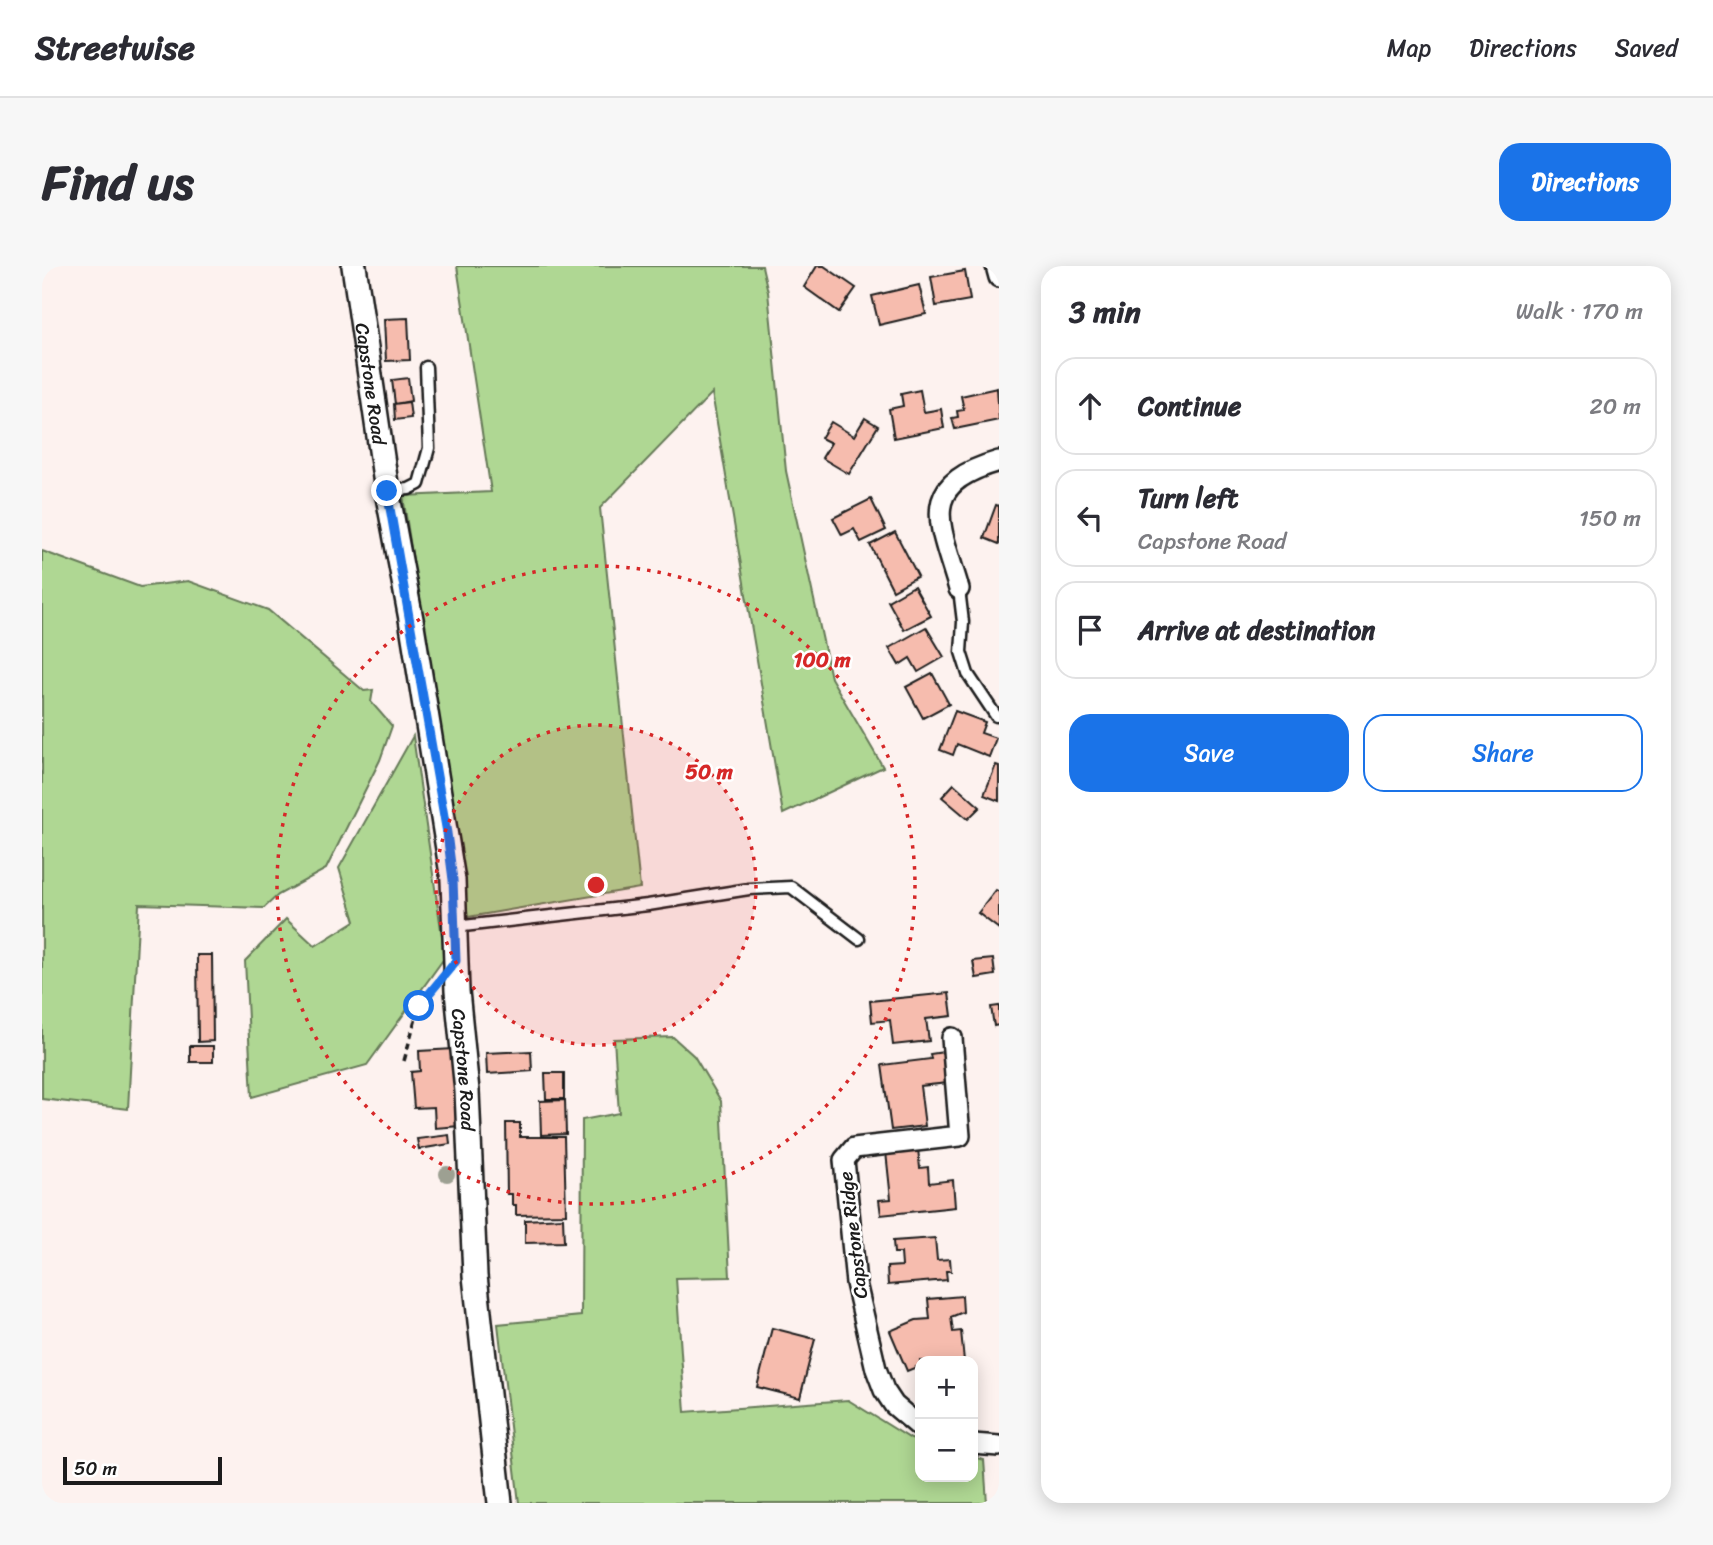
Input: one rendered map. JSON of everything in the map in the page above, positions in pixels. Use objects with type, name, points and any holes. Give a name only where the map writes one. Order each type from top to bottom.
[{"type":"street","name":"Capstone Road","points":[[354,266],[387,491],[453,880],[456,961],[467,1091],[477,1313],[500,1503]]},
{"type":"street","points":[[996,266],[999,277]]},
{"type":"street","points":[[959,589],[942,528],[941,503],[955,480],[979,467],[999,461]]},
{"type":"street","name":"Capstone Ridge","points":[[915,1423],[894,1405],[884,1390],[876,1369],[856,1283],[844,1160],[854,1148],[960,1136],[952,1038]]},
{"type":"street","points":[[978,1444],[999,1446]]},
{"type":"lane","points":[[387,491],[409,489],[419,484],[429,447],[426,367]]},
{"type":"lane","points":[[959,589],[963,622],[961,652],[968,674],[996,716]]},
{"type":"lane","points":[[454,927],[649,905],[749,889],[791,887],[859,939]]},
{"type":"path","points":[[404,1061],[419,1006],[456,961]]},
{"type":"green space","points":[[457,266],[762,266],[768,292],[786,471],[831,678],[883,767],[783,814],[712,393],[600,508],[640,888],[468,917],[403,496],[491,492]]},
{"type":"green space","points":[[42,551],[140,587],[188,581],[268,610],[364,691],[373,690],[371,702],[392,726],[380,760],[326,869],[278,895],[264,908],[139,904],[128,1109],[42,1099]]},
{"type":"green space","points":[[413,736],[445,957],[367,1065],[252,1097],[245,961],[286,919],[315,946],[355,921],[339,868]]},
{"type":"green space","points":[[673,1037],[694,1056],[721,1101],[730,1277],[676,1278],[685,1412],[848,1400],[915,1440],[915,1482],[978,1482],[978,1458],[984,1460],[987,1503],[519,1503],[498,1324],[581,1316],[582,1120],[619,1113],[614,1039]]},
{"type":"building","points":[[817,266],[824,266],[856,288],[839,312],[804,287]]},
{"type":"building","points":[[965,271],[970,300],[936,306],[931,277]]},
{"type":"building","points":[[919,285],[926,314],[879,325],[872,296]]},
{"type":"building","points":[[408,318],[410,360],[386,361],[384,319]]},
{"type":"building","points":[[408,378],[411,401],[395,404],[392,380]]},
{"type":"building","points":[[997,388],[999,420],[955,429],[952,418],[958,417],[957,411],[964,410],[961,396]]},
{"type":"building","points":[[920,390],[924,412],[941,409],[944,428],[894,438],[889,409],[903,406],[901,394]]},
{"type":"building","points":[[409,402],[411,418],[395,420],[394,404]]},
{"type":"building","points":[[865,418],[878,426],[849,474],[822,458],[831,443],[821,438],[831,422],[854,436]]},
{"type":"building","points":[[871,499],[886,530],[861,542],[854,529],[842,535],[833,518]]},
{"type":"building","points":[[996,505],[999,506],[999,544],[984,538]]},
{"type":"building","points":[[895,532],[918,576],[893,590],[870,545]]},
{"type":"building","points":[[914,586],[931,616],[904,630],[888,601]]},
{"type":"building","points":[[926,627],[944,657],[918,672],[910,658],[899,665],[889,648]]},
{"type":"building","points":[[932,673],[949,704],[923,718],[906,687]]},
{"type":"building","points":[[955,711],[985,722],[981,733],[996,738],[989,757],[957,744],[953,755],[940,750]]},
{"type":"building","points":[[996,765],[999,766],[999,801],[984,795]]},
{"type":"building","points":[[954,784],[980,807],[968,819],[942,797]]},
{"type":"building","points":[[996,890],[999,892],[999,929],[978,913]]},
{"type":"building","points":[[197,955],[212,955],[213,1041],[198,1042]]},
{"type":"building","points":[[993,959],[995,975],[976,978],[973,961]]},
{"type":"building","points":[[949,993],[952,1016],[926,1019],[929,1041],[893,1045],[890,1020],[872,1022],[870,1001]]},
{"type":"building","points":[[999,1006],[999,1025],[994,1026],[991,1007]]},
{"type":"building","points":[[190,1046],[213,1046],[213,1062],[190,1062]]},
{"type":"building","points":[[454,1049],[460,1126],[435,1128],[434,1107],[414,1108],[411,1072],[420,1071],[419,1051]]},
{"type":"building","points":[[531,1051],[532,1071],[487,1074],[486,1053]]},
{"type":"building","points":[[944,1052],[948,1083],[920,1086],[925,1126],[891,1130],[882,1065],[931,1059],[930,1054]]},
{"type":"building","points":[[545,1073],[564,1073],[564,1099],[546,1099]]},
{"type":"building","points":[[565,1100],[566,1134],[541,1135],[540,1101]]},
{"type":"building","points":[[506,1123],[520,1123],[520,1137],[564,1137],[566,1214],[516,1215],[512,1194],[507,1194]]},
{"type":"building","points":[[449,1135],[450,1144],[419,1149],[417,1139]]},
{"type":"building","points":[[918,1149],[920,1168],[928,1167],[929,1183],[953,1180],[955,1207],[881,1215],[879,1200],[891,1199],[886,1152]]},
{"type":"building","points":[[563,1218],[564,1242],[525,1243],[525,1220]]},
{"type":"building","points":[[935,1238],[937,1260],[950,1259],[951,1271],[946,1271],[947,1280],[888,1285],[887,1267],[902,1266],[901,1253],[894,1253],[893,1241]]},
{"type":"building","points":[[962,1296],[963,1312],[951,1317],[953,1332],[961,1331],[964,1356],[915,1356],[915,1368],[907,1371],[890,1331],[916,1320],[930,1319],[928,1299]]},
{"type":"building","points":[[772,1328],[815,1339],[800,1398],[757,1387]]},
{"type":"route","points":[[387,491],[411,619],[453,880],[456,961],[419,1006]]}]
